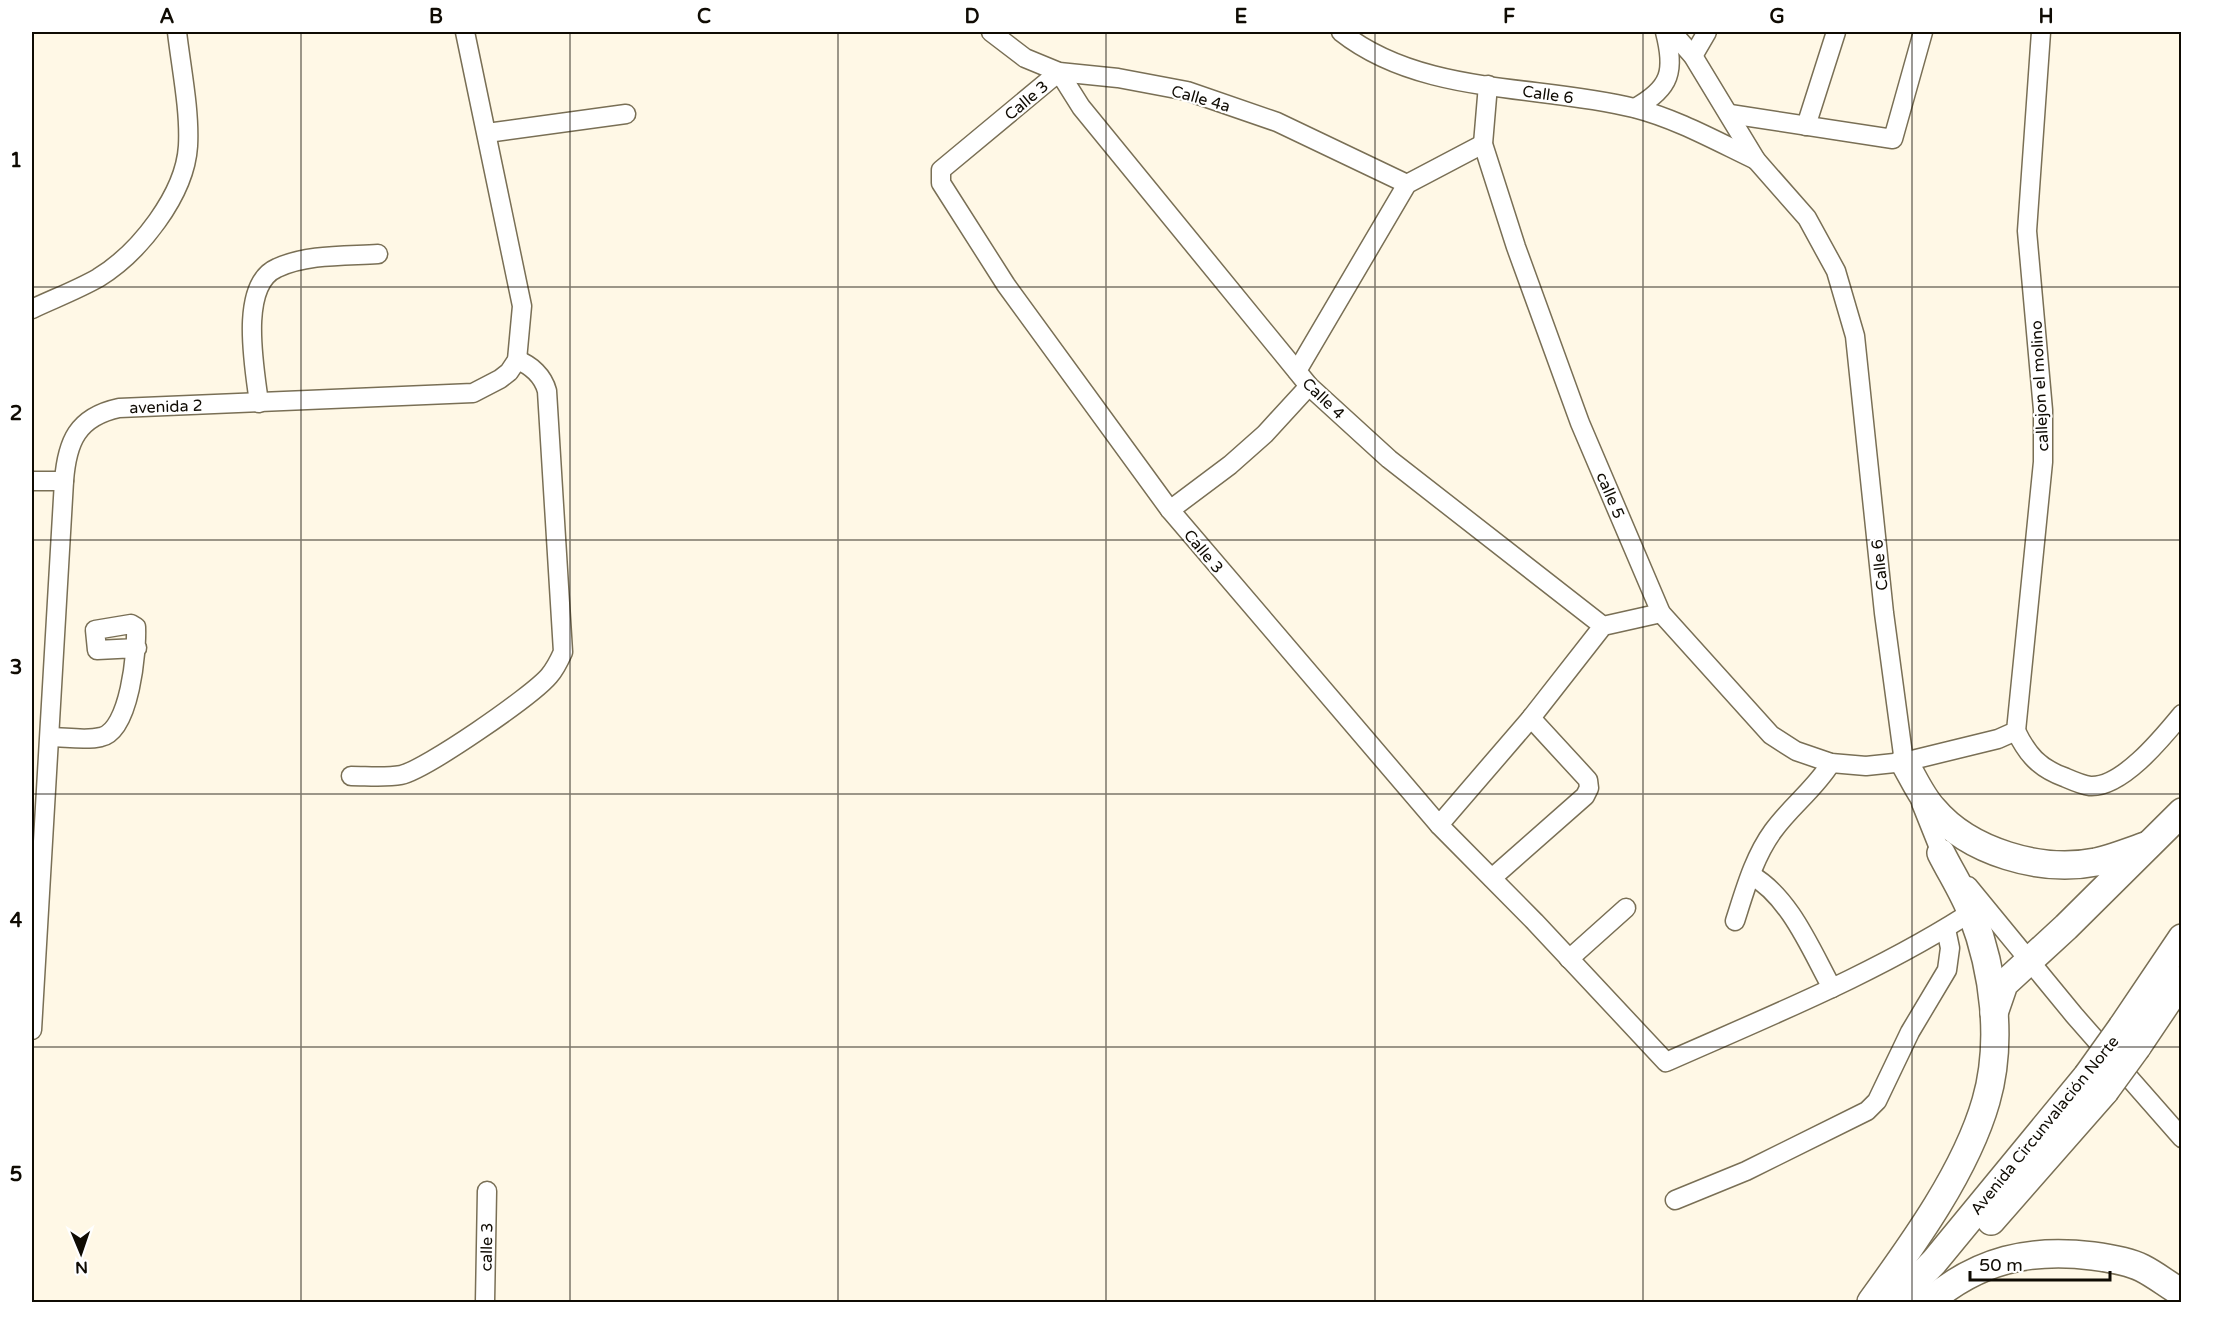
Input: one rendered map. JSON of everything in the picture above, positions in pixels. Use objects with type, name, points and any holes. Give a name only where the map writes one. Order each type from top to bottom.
[{"type":"highway","points":[[1904,762],[1933,810],[1962,834],[1994,853],[2038,864],[2095,862],[2148,845]]},
{"type":"highway","points":[[1994,1013],[2004,984],[2181,812]]},
{"type":"highway","points":[[1871,1302],[1920,1234],[1969,1146],[1986,1101],[1994,1058],[1994,1013],[1977,908],[1941,853]]},
{"type":"highway","name":"Avenida Circunvalación Norte","points":[[2129,1037],[2181,938]]},
{"type":"highway","name":"Avenida Circunvalación Norte","points":[[1918,1302],[2096,1084],[2129,1037],[2181,980]]},
{"type":"highway","name":"Avenida Circunvalación Norte","points":[[1895,1302],[2096,1084]]},
{"type":"highway","points":[[1929,1302],[1945,1289],[1985,1266],[2025,1254],[2069,1253],[2103,1257],[2141,1267],[2181,1293]]},
{"type":"street","points":[[32,309],[97,278],[114,267],[162,214],[180,184],[188,144],[177,32]]},
{"type":"street","points":[[351,776],[402,775],[422,765],[469,736],[537,688],[549,676],[563,652],[547,391],[545,383],[528,364],[517,360],[522,306],[465,32]]},
{"type":"street","name":"Calle 4a","points":[[991,32],[1025,58],[1059,72],[1118,78],[1187,91],[1277,122],[1407,184]]},
{"type":"street","name":"Calle 6","points":[[1341,32],[1358,45],[1413,68],[1488,86],[1575,97],[1635,108],[1687,126],[1756,160]]},
{"type":"street","points":[[1635,108],[1660,92],[1667,80],[1671,62],[1665,32]]},
{"type":"street","name":"Calle 6","points":[[1672,32],[1693,56],[1756,160],[1807,218],[1836,271],[1855,336],[1883,602],[1904,762],[1941,853]]},
{"type":"street","points":[[1693,56],[1707,32]]},
{"type":"street","points":[[1806,126],[1836,32]]},
{"type":"street","points":[[1730,114],[1893,139],[1923,32]]},
{"type":"street","name":"callejon el molino","points":[[2016,730],[2043,462],[2043,410],[2027,231],[2042,32]]},
{"type":"street","name":"Calle 4","points":[[1059,72],[1081,107],[1309,386],[1389,459],[1603,626]]},
{"type":"street","name":"Calle 3","points":[[1059,72],[941,170],[941,183],[1006,285],[1170,510],[1439,825],[1666,1062],[1832,988]]},
{"type":"street","name":"calle 5","points":[[1488,86],[1483,144],[1516,247],[1580,423],[1661,613],[1771,735],[1796,751],[1831,763],[1866,766],[1904,762]]},
{"type":"street","points":[[487,133],[626,114]]},
{"type":"street","points":[[1297,371],[1407,184],[1483,144]]},
{"type":"street","points":[[259,403],[251,333],[253,313],[265,278],[275,268],[293,263],[378,254]]},
{"type":"street","name":"avenida 2","points":[[32,1030],[64,482],[71,441],[79,429],[101,412],[119,408],[473,393],[500,379],[509,372],[517,360]]},
{"type":"street","points":[[1170,510],[1230,465],[1265,434],[1309,386]]},
{"type":"street","points":[[32,481],[64,482]]},
{"type":"street","points":[[1439,825],[1531,718],[1603,626],[1661,613]]},
{"type":"street","points":[[50,737],[102,737],[113,730],[129,692],[137,648]]},
{"type":"street","points":[[1904,762],[1998,739],[2016,730],[2025,750],[2044,770],[2089,786],[2111,783],[2167,732],[2181,714]]},
{"type":"street","points":[[1492,878],[1585,796],[1589,788],[1588,780],[1531,718]]},
{"type":"street","points":[[1735,921],[1760,852],[1774,830],[1820,780],[1831,763]]},
{"type":"street","points":[[1751,875],[1768,887],[1791,917],[1832,988],[1946,929],[1977,908],[2030,960],[2074,1015],[2181,1138]]},
{"type":"street","points":[[1569,959],[1626,908]]},
{"type":"street","points":[[1675,1200],[1746,1171],[1867,1111],[1884,1088],[1910,1032],[1947,970],[1950,948],[1946,929]]},
{"type":"street","name":"calle 3","points":[[485,1302],[488,1191]]}]
